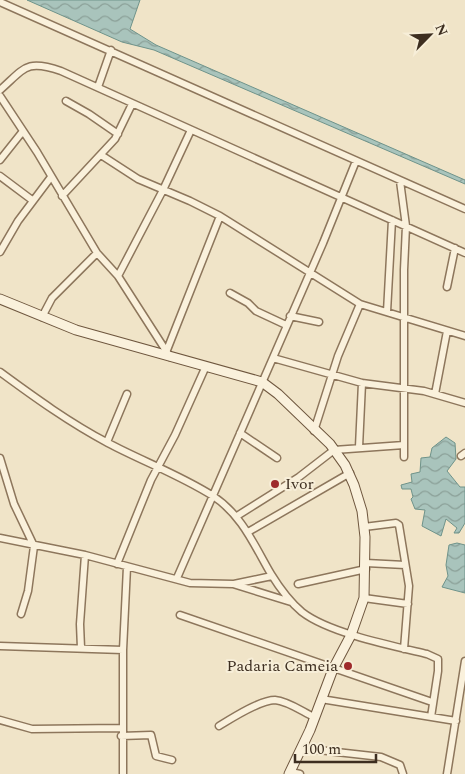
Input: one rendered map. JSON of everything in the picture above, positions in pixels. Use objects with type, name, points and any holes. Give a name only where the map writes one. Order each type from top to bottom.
[{"type":"street","points":[[0,2],[465,209]]},
{"type":"street","points":[[98,87],[111,50]]},
{"type":"street","points":[[0,90],[22,71],[36,64],[61,71],[465,252]]},
{"type":"street","points":[[0,96],[52,178],[96,253],[118,276],[168,354]]},
{"type":"street","points":[[66,101],[118,134]]},
{"type":"street","points":[[62,196],[118,134],[132,104]]},
{"type":"street","points":[[118,276],[163,190],[191,130]]},
{"type":"street","points":[[0,160],[23,131]]},
{"type":"street","points":[[101,155],[138,179],[220,216],[360,304],[465,336]]},
{"type":"street","points":[[177,578],[214,496],[356,161]]},
{"type":"street","points":[[0,176],[32,200]]},
{"type":"street","points":[[0,252],[6,238],[32,200],[52,178]]},
{"type":"street","points":[[400,181],[406,226],[404,457]]},
{"type":"street","points":[[168,354],[220,216]]},
{"type":"street","points":[[387,312],[392,220]]},
{"type":"street","points":[[447,287],[455,248]]},
{"type":"street","points":[[42,317],[52,298],[96,253]]},
{"type":"street","points":[[230,293],[248,303],[256,311],[286,325]]},
{"type":"street","points":[[0,299],[76,330],[168,354],[262,382],[278,394],[334,450],[350,473],[362,511],[364,527],[366,566],[364,598],[351,635],[333,669],[301,748],[293,773]]},
{"type":"street","points":[[314,431],[332,375],[360,304]]},
{"type":"street","points":[[290,316],[319,322]]},
{"type":"street","points":[[436,394],[447,331]]},
{"type":"street","points":[[273,358],[362,383],[436,394],[465,403]]},
{"type":"street","points":[[117,564],[135,515],[175,436],[206,366]]},
{"type":"street","points":[[0,372],[26,392],[107,442],[214,496],[236,516],[248,532],[272,576],[291,602],[303,613],[351,635],[438,659],[431,717]]},
{"type":"street","points":[[359,447],[362,383]]},
{"type":"street","points":[[107,442],[127,394]]},
{"type":"street","points":[[240,433],[277,458]]},
{"type":"street","points":[[236,516],[299,478],[334,450],[404,445]]},
{"type":"street","points":[[0,460],[8,487],[34,546],[28,591],[22,614]]},
{"type":"street","points":[[248,532],[350,473]]},
{"type":"street","points":[[0,488],[8,487]]},
{"type":"street","points":[[364,527],[398,523],[409,586],[404,649]]},
{"type":"street","points":[[0,538],[85,555],[190,582],[233,584],[272,576]]},
{"type":"street","points":[[81,648],[80,624],[85,555]]},
{"type":"street","points":[[298,584],[366,566],[405,566]]},
{"type":"street","points":[[123,774],[121,736],[122,650],[127,567]]},
{"type":"street","points":[[233,584],[291,602]]},
{"type":"street","points":[[364,598],[408,604]]},
{"type":"street","points":[[180,615],[432,702]]},
{"type":"street","points":[[0,646],[122,650]]},
{"type":"street","points":[[447,774],[456,721],[462,700],[465,661]]},
{"type":"street","points":[[321,699],[456,721]]},
{"type":"street","points":[[219,726],[249,709],[275,700],[286,703],[314,718]]},
{"type":"street","points":[[0,720],[32,729],[121,728]]},
{"type":"street","points":[[121,736],[151,735],[156,756],[172,760]]},
{"type":"street","points":[[301,748],[381,757],[400,765],[403,774]]},
{"type":"water","points":[[27,0],[140,0],[130,29],[156,45],[465,180],[465,184],[154,50],[122,42]]},
{"type":"water","points":[[446,437],[455,443],[456,459],[447,471],[460,487],[465,487],[465,523],[459,533],[454,533],[457,528],[446,519],[441,536],[422,526],[425,510],[415,509],[411,499],[413,497],[411,489],[402,489],[401,485],[412,482],[411,474],[420,472],[421,458],[430,457],[432,448]]},
{"type":"water","points":[[457,543],[465,545],[465,593],[442,587],[448,576],[446,565],[449,545]]},
{"type":"place","name":"Ivor","points":[[275,484]]},
{"type":"place","name":"Padaria Cameia","points":[[348,666]]}]
